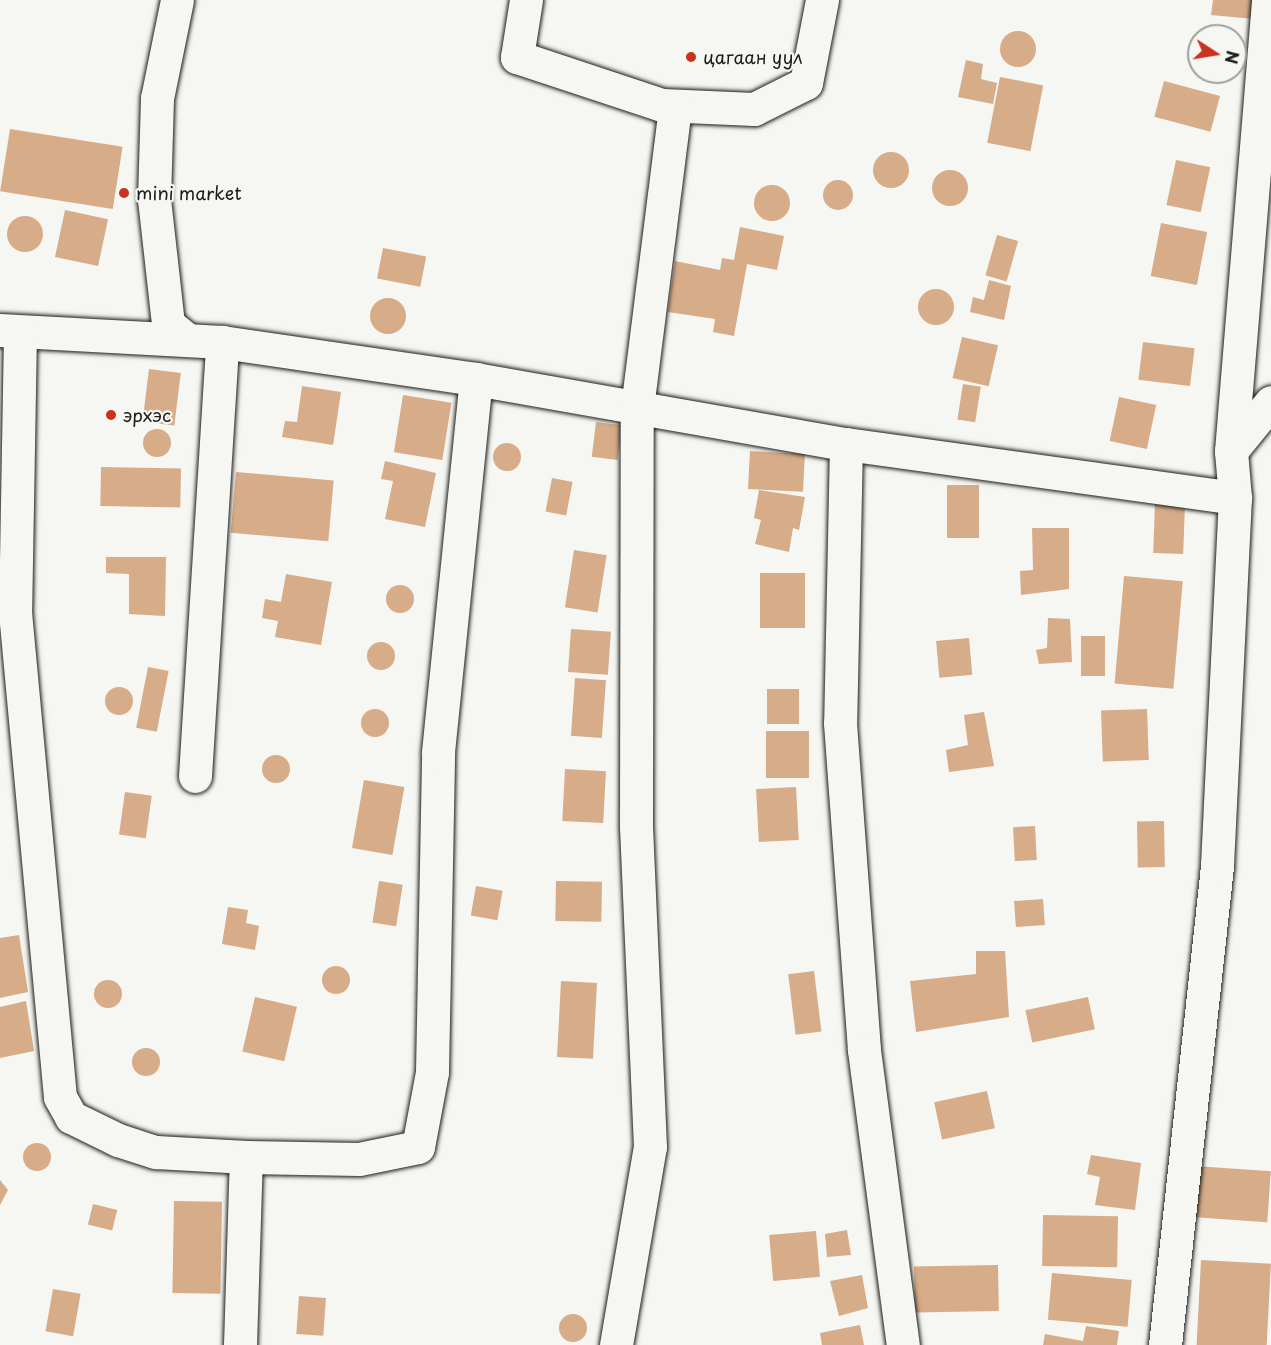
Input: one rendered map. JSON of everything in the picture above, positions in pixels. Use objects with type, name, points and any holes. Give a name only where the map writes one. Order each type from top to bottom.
[{"type":"street","points":[[177,0],[157,98],[154,199],[168,324],[186,338]]},
{"type":"street","points":[[526,0],[517,57],[662,105],[754,109],[806,84],[822,0]]},
{"type":"street","points":[[1165,1345],[1217,865],[1235,498],[1231,451],[1268,0]]},
{"type":"street","points":[[616,1345],[650,1147],[636,827],[637,408],[675,105]]},
{"type":"street","points":[[476,380],[438,752],[432,1072],[418,1147],[359,1159],[246,1157],[156,1152],[118,1140],[71,1117],[60,1097],[15,612],[10,331],[186,338],[222,342],[476,380],[846,444],[1235,498]]},
{"type":"street","points":[[195,776],[222,342]]},
{"type":"street","points":[[1231,451],[1271,402]]},
{"type":"street","points":[[846,444],[840,723],[864,1050],[903,1345]]},
{"type":"street","points":[[240,1345],[246,1157]]},
{"type":"building","points":[[1213,0],[1268,0],[1265,20],[1211,15]]},
{"type":"building","points":[[1018,31],[1031,36],[1036,49],[1031,62],[1018,67],[1005,62],[1000,49],[1005,36]]},
{"type":"building","points":[[966,60],[983,64],[981,79],[997,83],[993,104],[958,97]]},
{"type":"building","points":[[1000,77],[1043,85],[1030,151],[987,143]]},
{"type":"building","points":[[1164,81],[1220,96],[1210,132],[1154,117]]},
{"type":"building","points":[[10,129],[123,147],[113,209],[0,191]]},
{"type":"building","points":[[891,152],[904,157],[909,170],[904,183],[891,188],[878,183],[873,170],[878,157]]},
{"type":"building","points":[[1176,160],[1210,167],[1201,212],[1166,205]]},
{"type":"building","points":[[950,170],[963,175],[968,188],[963,201],[950,206],[937,201],[932,188],[937,175]]},
{"type":"building","points":[[838,180],[844,181],[852,189],[852,201],[844,209],[838,210],[832,209],[824,201],[823,195],[824,189],[832,181]]},
{"type":"building","points":[[772,185],[785,190],[790,203],[785,216],[772,221],[759,216],[754,203],[759,190]]},
{"type":"building","points":[[65,210],[108,219],[98,266],[55,257]]},
{"type":"building","points":[[25,216],[38,221],[43,234],[38,247],[25,252],[12,247],[7,234],[12,221]]},
{"type":"building","points":[[1161,223],[1207,232],[1197,285],[1151,276]]},
{"type":"building","points":[[740,227],[784,236],[777,270],[747,264],[734,336],[713,332],[715,319],[668,312],[675,261],[720,270],[722,258],[734,260]]},
{"type":"building","points":[[997,235],[1018,241],[1007,281],[985,275]]},
{"type":"building","points":[[383,248],[426,256],[420,287],[377,278]]},
{"type":"building","points":[[989,280],[1011,286],[1004,320],[970,312],[973,297],[984,300]]},
{"type":"building","points":[[936,289],[949,294],[954,307],[949,320],[936,325],[923,320],[918,307],[923,294]]},
{"type":"building","points":[[388,298],[401,303],[406,316],[401,329],[388,334],[375,329],[370,316],[375,303]]},
{"type":"building","points":[[962,337],[998,345],[989,386],[953,378]]},
{"type":"building","points":[[1143,342],[1195,348],[1190,386],[1138,380]]},
{"type":"building","points":[[149,369],[181,373],[174,426],[143,422]]},
{"type":"building","points":[[963,384],[981,387],[975,422],[957,420]]},
{"type":"building","points":[[302,386],[341,392],[333,445],[282,437],[285,421],[297,422]]},
{"type":"building","points":[[403,395],[451,403],[442,460],[394,452]]},
{"type":"building","points":[[1119,397],[1156,405],[1147,449],[1110,441]]},
{"type":"building","points":[[596,422],[622,425],[618,460],[592,457]]},
{"type":"building","points":[[157,429],[167,433],[171,443],[167,453],[157,457],[147,453],[143,443],[147,433]]},
{"type":"building","points":[[507,443],[517,447],[521,457],[517,467],[507,471],[497,467],[493,457],[497,447]]},
{"type":"building","points":[[750,451],[805,454],[803,492],[748,489]]},
{"type":"building","points":[[385,461],[436,473],[425,527],[385,519],[393,481],[381,479]]},
{"type":"building","points":[[101,467],[181,468],[180,507],[100,506]]},
{"type":"building","points":[[236,472],[334,481],[328,541],[231,533]]},
{"type":"building","points":[[552,478],[573,482],[566,515],[546,511]]},
{"type":"building","points":[[947,485],[979,485],[979,538],[947,538]]},
{"type":"building","points":[[759,490],[805,497],[799,530],[793,528],[789,552],[755,544],[761,520],[754,518]]},
{"type":"building","points":[[1155,502],[1185,503],[1183,554],[1153,553]]},
{"type":"building","points":[[1032,528],[1069,528],[1069,589],[1021,595],[1020,571],[1033,570]]},
{"type":"building","points":[[574,550],[607,555],[598,612],[565,607]]},
{"type":"building","points":[[106,557],[166,557],[165,616],[129,614],[129,574],[106,573]]},
{"type":"building","points":[[760,573],[805,573],[805,628],[760,628]]},
{"type":"building","points":[[286,574],[332,582],[321,645],[275,637],[278,621],[262,618],[265,599],[281,602]]},
{"type":"building","points":[[1124,576],[1183,581],[1173,689],[1115,684]]},
{"type":"building","points":[[400,585],[410,589],[414,599],[410,609],[400,613],[390,609],[386,599],[390,589]]},
{"type":"building","points":[[1048,618],[1070,619],[1072,662],[1039,664],[1036,650],[1047,648]]},
{"type":"building","points":[[571,629],[611,632],[608,675],[568,672]]},
{"type":"building","points":[[1081,636],[1105,636],[1105,676],[1081,676]]},
{"type":"building","points":[[969,638],[972,675],[939,678],[936,641]]},
{"type":"building","points":[[381,642],[391,646],[395,656],[391,666],[381,670],[371,666],[367,656],[371,646]]},
{"type":"building","points":[[148,667],[169,671],[157,732],[136,728]]},
{"type":"building","points":[[575,678],[606,680],[602,738],[571,736]]},
{"type":"building","points":[[119,687],[129,691],[133,701],[129,711],[119,715],[109,711],[105,701],[109,691]]},
{"type":"building","points":[[767,689],[799,689],[799,724],[767,724]]},
{"type":"building","points":[[375,709],[385,713],[389,723],[385,733],[375,737],[365,733],[361,723],[365,713]]},
{"type":"building","points":[[1147,709],[1149,760],[1103,762],[1101,711]]},
{"type":"building","points":[[984,712],[994,766],[949,772],[946,750],[968,745],[964,715]]},
{"type":"building","points":[[766,731],[809,731],[809,778],[766,778]]},
{"type":"building","points":[[276,755],[286,759],[290,769],[286,779],[276,783],[266,779],[262,769],[266,759]]},
{"type":"building","points":[[565,769],[606,771],[603,823],[562,821]]},
{"type":"building","points":[[364,780],[404,787],[392,855],[352,848]]},
{"type":"building","points":[[796,787],[799,840],[759,842],[756,789]]},
{"type":"building","points":[[125,792],[152,796],[146,838],[119,835]]},
{"type":"building","points":[[1137,821],[1164,821],[1165,867],[1138,867]]},
{"type":"building","points":[[1035,826],[1037,860],[1015,861],[1013,827]]},
{"type":"building","points":[[379,881],[403,885],[396,926],[372,922]]},
{"type":"building","points":[[556,881],[602,882],[601,922],[555,921]]},
{"type":"building","points":[[476,886],[503,891],[497,920],[471,916]]},
{"type":"building","points":[[1043,899],[1045,925],[1016,927],[1014,901]]},
{"type":"building","points":[[228,907],[248,910],[246,923],[259,926],[255,950],[222,944]]},
{"type":"building","points":[[19,935],[28,992],[0,998],[0,938]]},
{"type":"building","points":[[976,951],[1005,951],[1009,1017],[916,1032],[910,981],[976,974]]},
{"type":"building","points":[[336,966],[346,970],[350,980],[346,990],[336,994],[326,990],[322,980],[326,970]]},
{"type":"building","points":[[814,971],[821,1032],[796,1035],[788,974]]},
{"type":"building","points":[[108,980],[118,984],[122,994],[118,1004],[108,1008],[98,1004],[94,994],[98,984]]},
{"type":"building","points":[[561,981],[597,983],[593,1059],[557,1057]]},
{"type":"building","points":[[255,997],[297,1007],[284,1061],[242,1052]]},
{"type":"building","points":[[1088,997],[1095,1029],[1032,1043],[1025,1010]]},
{"type":"building","points":[[26,1001],[34,1051],[0,1058],[0,1007]]},
{"type":"building","points":[[146,1048],[156,1052],[160,1062],[156,1072],[146,1076],[136,1072],[132,1062],[136,1052]]},
{"type":"building","points":[[987,1091],[995,1128],[942,1139],[934,1102]]},
{"type":"building","points":[[37,1143],[47,1147],[51,1157],[47,1167],[37,1171],[27,1167],[23,1157],[27,1147]]},
{"type":"building","points":[[1091,1155],[1141,1163],[1135,1210],[1095,1205],[1100,1177],[1087,1174]]},
{"type":"building","points":[[1195,1166],[1271,1171],[1267,1222],[1191,1217]]},
{"type":"building","points":[[0,1180],[8,1190],[0,1205]]},
{"type":"building","points":[[174,1201],[222,1202],[220,1294],[172,1293]]},
{"type":"building","points":[[93,1204],[117,1210],[112,1230],[88,1224]]},
{"type":"building","points":[[1043,1215],[1118,1216],[1117,1267],[1042,1266]]},
{"type":"building","points":[[847,1230],[851,1255],[827,1257],[825,1234]]},
{"type":"building","points":[[816,1231],[820,1277],[773,1281],[769,1235]]},
{"type":"building","points":[[1201,1260],[1271,1264],[1267,1345],[1197,1345]]},
{"type":"building","points":[[998,1265],[999,1311],[915,1312],[914,1266]]},
{"type":"building","points":[[1052,1273],[1132,1280],[1128,1327],[1048,1320]]},
{"type":"building","points":[[862,1275],[868,1308],[839,1316],[830,1281]]},
{"type":"building","points":[[53,1289],[81,1294],[73,1336],[46,1331]]},
{"type":"building","points":[[299,1296],[326,1298],[323,1336],[296,1334]]},
{"type":"building","points":[[573,1314],[583,1318],[587,1328],[583,1338],[573,1342],[563,1338],[559,1328],[563,1318]]},
{"type":"building","points":[[860,1325],[864,1345],[822,1345],[820,1333]]},
{"type":"building","points":[[1086,1326],[1119,1331],[1117,1345],[1043,1345],[1045,1334],[1083,1341]]},
{"type":"place","name":"цагаан уул","points":[[691,57]]},
{"type":"place","name":"mini market","points":[[124,193]]},
{"type":"place","name":"эрхэс","points":[[111,415]]}]
